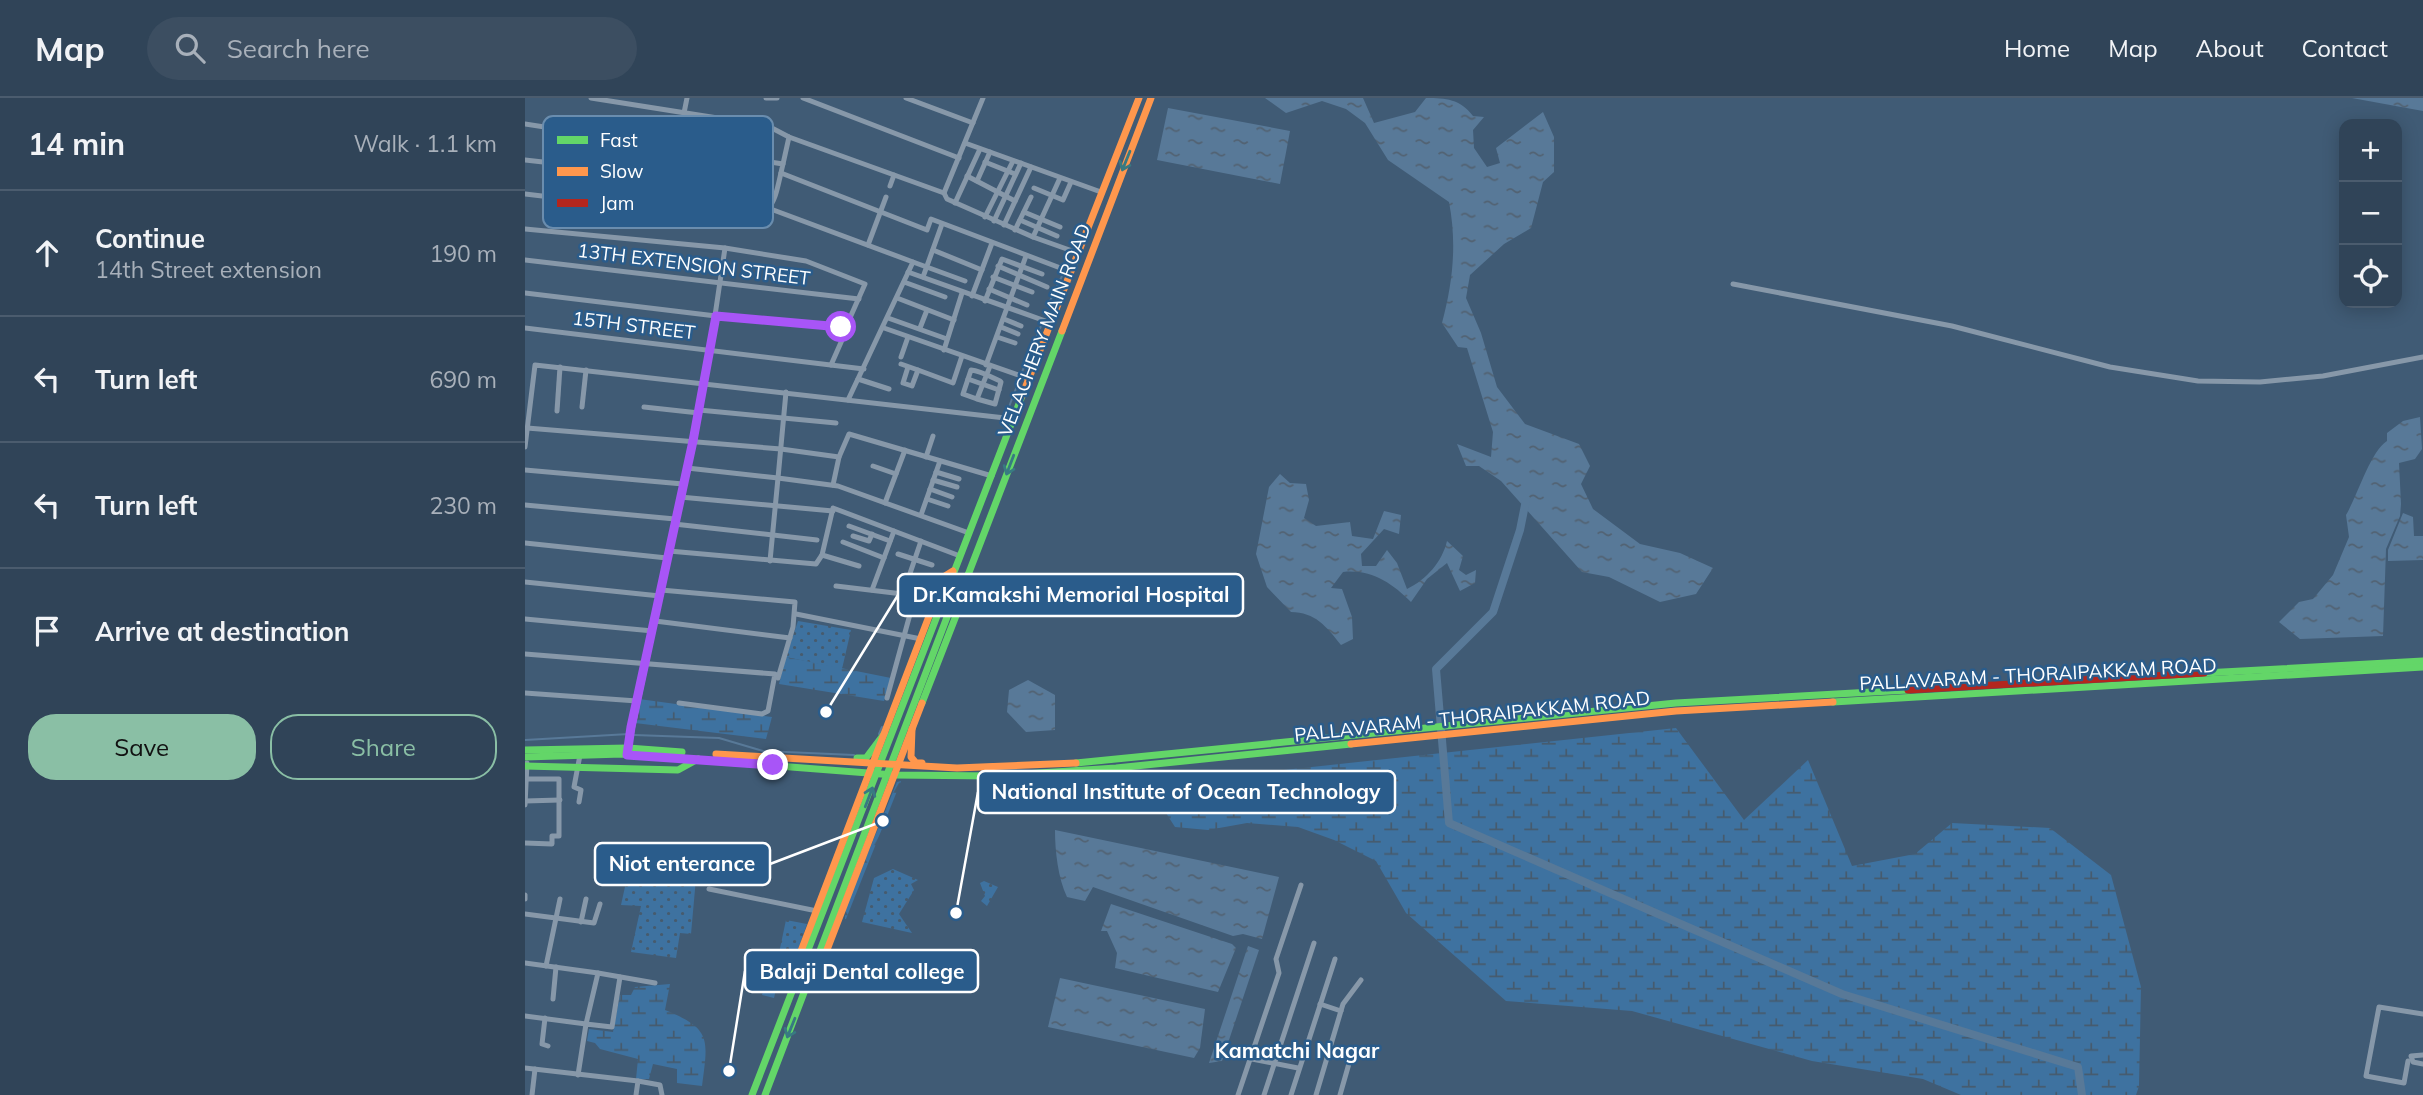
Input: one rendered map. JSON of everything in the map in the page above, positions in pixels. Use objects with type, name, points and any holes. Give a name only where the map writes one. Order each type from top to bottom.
[{"type":"main road","name":"VELACHERY MAIN ROAD","points":[[953,571],[1139,98]]},
{"type":"main road","name":"VELACHERY MAIN ROAD","points":[[968,575],[1151,98]]},
{"type":"main road","points":[[985,494],[997,499]]},
{"type":"main road","points":[[758,1094],[801,962],[801,951],[936,598],[945,576],[953,571]]},
{"type":"main road","points":[[816,965],[817,953],[949,603],[953,571]]},
{"type":"main road","points":[[801,962],[808,954],[949,603],[968,575]]},
{"type":"main road","points":[[758,1094],[816,965],[825,955],[968,585],[968,575]]},
{"type":"main road","name":"PALLAVARAM - THORAIPAKKAM ROAD","points":[[957,769],[991,776],[1672,708],[2012,682],[2423,661]]},
{"type":"main road","name":"PALLAVARAM - THORAIPAKKAM ROAD","points":[[1833,697],[2000,692],[2423,667]]},
{"type":"main road","points":[[912,729],[909,747],[916,763],[943,769]]},
{"type":"main road","points":[[813,761],[818,758],[866,758],[884,734]]},
{"type":"main road","name":"PALLAVARAM - THORAIPAKKAM ROAD","points":[[528,755],[628,748],[813,761],[872,762],[943,769],[1119,764]]},
{"type":"main road","name":"PALLAVARAM - THORAIPAKKAM ROAD","points":[[528,755],[580,755],[628,748],[699,758],[894,775],[943,769]]},
{"type":"main road","points":[[529,766],[678,770],[686,768],[699,758]]},
{"type":"street","points":[[591,98],[703,116]]},
{"type":"street","points":[[684,113],[687,98]]},
{"type":"street","points":[[766,98],[777,98]]},
{"type":"street","points":[[803,98],[959,158]]},
{"type":"street","points":[[906,98],[973,123]]},
{"type":"street","points":[[944,193],[983,98]]},
{"type":"street","points":[[525,124],[543,127]]},
{"type":"street","points":[[773,129],[789,137],[944,193],[947,199],[985,217],[1078,253]]},
{"type":"street","points":[[773,203],[789,137]]},
{"type":"street","points":[[965,143],[1101,192]]},
{"type":"street","points":[[955,203],[980,149]]},
{"type":"street","points":[[977,181],[990,152]]},
{"type":"street","points":[[525,160],[543,162]]},
{"type":"street","points":[[985,217],[1013,160]]},
{"type":"street","points":[[773,162],[783,164]]},
{"type":"street","points":[[985,162],[1015,174]]},
{"type":"street","points":[[994,221],[1021,163]]},
{"type":"street","points":[[1004,225],[1031,167]]},
{"type":"street","points":[[781,173],[927,230],[931,219],[1071,272]]},
{"type":"street","points":[[890,186],[894,175]]},
{"type":"street","points":[[967,176],[1015,201]]},
{"type":"street","points":[[1033,237],[1060,178]]},
{"type":"street","points":[[1034,188],[1063,200],[1071,182]]},
{"type":"street","points":[[525,194],[543,196]]},
{"type":"street","points":[[868,245],[886,197]]},
{"type":"street","points":[[1015,230],[1031,197]]},
{"type":"street","points":[[773,210],[965,281]]},
{"type":"street","points":[[1024,212],[1060,227]]},
{"type":"street","points":[[1020,220],[1057,236]]},
{"type":"street","points":[[923,277],[942,224]]},
{"type":"street","points":[[525,229],[725,248],[806,261],[846,275],[865,284],[831,365]]},
{"type":"street","points":[[972,296],[992,243]]},
{"type":"street","points":[[628,748],[705,383],[725,248]]},
{"type":"street","points":[[933,250],[982,270]]},
{"type":"street","points":[[977,400],[1026,256]]},
{"type":"street","points":[[905,259],[908,272]]},
{"type":"street","points":[[985,300],[1002,259],[1042,274]]},
{"type":"street","name":"13TH EXTENSION STREET","points":[[525,260],[859,299]]},
{"type":"street","points":[[848,400],[865,369],[913,262]]},
{"type":"street","points":[[998,266],[1047,287]]},
{"type":"street","points":[[908,272],[1051,323]]},
{"type":"street","points":[[993,277],[1032,292]]},
{"type":"street","points":[[904,282],[945,297]]},
{"type":"street","points":[[1733,284],[1952,326],[2110,368],[2198,381],[2260,382],[2323,376],[2423,357]]},
{"type":"street","points":[[989,289],[1027,305]]},
{"type":"street","points":[[525,293],[845,329]]},
{"type":"street","points":[[944,350],[962,293]]},
{"type":"street","points":[[897,298],[954,320]]},
{"type":"street","points":[[920,328],[927,310]]},
{"type":"street","points":[[888,318],[947,339]]},
{"type":"street","points":[[1004,319],[1021,326]]},
{"type":"street","points":[[1001,327],[1018,334]]},
{"type":"street","name":"15TH STREET","points":[[525,328],[865,369]]},
{"type":"street","points":[[884,328],[1030,379]]},
{"type":"street","points":[[908,337],[901,361],[908,367],[953,383],[962,356]]},
{"type":"street","points":[[997,337],[1015,343]]},
{"type":"street","points":[[525,447],[535,365],[1014,419]]},
{"type":"street","points":[[557,411],[560,367]]},
{"type":"street","points":[[908,367],[903,383],[912,386],[918,370]]},
{"type":"street","points":[[582,407],[586,370]]},
{"type":"street","points":[[971,370],[986,375],[1001,382],[995,404],[963,395],[971,370]]},
{"type":"street","points":[[858,379],[889,388]]},
{"type":"street","points":[[968,379],[999,390]]},
{"type":"street","points":[[771,561],[786,392]]},
{"type":"street","points":[[644,407],[836,423]]},
{"type":"street","points":[[527,428],[781,449],[839,457]]},
{"type":"street","points":[[833,485],[839,457],[849,434],[992,476]]},
{"type":"street","points":[[926,457],[933,436]]},
{"type":"street","points":[[885,503],[905,450]]},
{"type":"street","points":[[921,515],[940,461]]},
{"type":"street","points":[[873,466],[896,474]]},
{"type":"street","points":[[687,468],[833,485],[969,533]]},
{"type":"street","points":[[525,470],[683,484]]},
{"type":"street","points":[[936,471],[959,479]]},
{"type":"street","points":[[933,480],[957,487]]},
{"type":"street","points":[[930,489],[952,497]]},
{"type":"street","points":[[680,497],[833,511],[833,508],[960,556]]},
{"type":"street","points":[[927,499],[948,506]]},
{"type":"street","points":[[525,505],[817,540]]},
{"type":"street","points":[[525,543],[816,564],[822,555],[833,511]]},
{"type":"street","points":[[849,526],[890,541]]},
{"type":"street","points":[[871,590],[894,531]]},
{"type":"street","points":[[853,536],[869,541],[872,534]]},
{"type":"street","points":[[903,594],[921,541]]},
{"type":"street","points":[[843,542],[884,558]]},
{"type":"street","points":[[898,554],[932,565]]},
{"type":"street","points":[[822,555],[859,566]]},
{"type":"street","points":[[525,582],[795,603],[796,614],[768,711],[762,715],[679,703]]},
{"type":"street","points":[[836,586],[936,598]]},
{"type":"street","points":[[887,698],[915,596]]},
{"type":"street","points":[[796,614],[921,639]]},
{"type":"street","points":[[525,619],[653,631]]},
{"type":"street","points":[[655,621],[790,638]]},
{"type":"street","points":[[525,654],[771,672],[775,674],[775,680]]},
{"type":"street","points":[[525,694],[637,701]]},
{"type":"street","points":[[528,755],[525,803],[559,800]]},
{"type":"street","points":[[579,802],[581,790],[574,787],[580,755]]},
{"type":"street","points":[[529,766],[534,779]]},
{"type":"street","points":[[525,844],[552,844],[552,835],[559,836],[559,779],[527,779]]},
{"type":"street","points":[[1238,1095],[1279,973],[1276,959],[1301,885]]},
{"type":"street","points":[[709,888],[817,911]]},
{"type":"street","points":[[546,966],[558,919],[560,899]]},
{"type":"street","points":[[581,922],[586,899]]},
{"type":"street","points":[[525,914],[594,923],[600,904]]},
{"type":"street","points":[[1264,1095],[1314,943]]},
{"type":"street","points":[[1291,1095],[1335,959]]},
{"type":"street","points":[[525,963],[655,983]]},
{"type":"street","points":[[553,999],[556,967]]},
{"type":"street","points":[[578,1075],[598,973]]},
{"type":"street","points":[[525,1016],[611,1028],[620,976]]},
{"type":"street","points":[[1316,1095],[1341,1011],[1347,996],[1361,980]]},
{"type":"street","points":[[1320,1004],[1341,1011]]},
{"type":"street","points":[[2408,1061],[2405,1083],[2366,1076],[2378,1007],[2423,1014]]},
{"type":"street","points":[[545,1018],[542,1042],[548,1046]]},
{"type":"street","points":[[2423,1055],[2411,1056],[2413,1062],[2423,1064]]},
{"type":"street","points":[[1252,1059],[1298,1068]]},
{"type":"street","points":[[1340,1095],[1350,1060]]},
{"type":"street","points":[[525,1068],[660,1085],[661,1095]]},
{"type":"street","points":[[532,1095],[535,1069]]},
{"type":"street","points":[[636,1095],[638,1081]]},
{"type":"green space","points":[[798,621],[851,630],[842,669],[786,657]]},
{"type":"green space","points":[[786,657],[891,678],[884,701],[779,684]]},
{"type":"green space","points":[[639,699],[772,717],[766,739],[635,723]]},
{"type":"green space","points":[[1676,728],[1744,820],[1808,760],[1852,866],[1915,854],[1952,823],[2050,828],[2111,875],[2141,987],[2139,1086],[2136,1095],[1961,1095],[1923,1079],[1812,1061],[1632,1011],[1506,1001],[1406,913],[1376,861],[1334,840],[1298,827],[1247,823],[1208,830],[1175,827],[1166,813],[1172,797],[1190,780]]},
{"type":"green space","points":[[901,781],[845,919],[845,909],[897,782]]},
{"type":"green space","points":[[640,858],[697,867],[691,934],[680,933],[676,958],[631,952],[641,906],[621,905],[628,873]]},
{"type":"green space","points":[[893,869],[918,880],[911,884],[914,890],[899,914],[912,933],[862,922],[874,878]]},
{"type":"green space","points":[[984,881],[998,887],[987,906],[981,901],[985,896],[980,883]]},
{"type":"green space","points":[[786,920],[807,924],[796,955],[779,953]]},
{"type":"green space","points":[[767,975],[779,977],[774,998],[762,995]]},
{"type":"green space","points":[[670,984],[665,1010],[691,1023],[703,1037],[705,1057],[702,1086],[677,1083],[677,1069],[653,1064],[649,1079],[636,1079],[638,1059],[600,1049],[595,1043],[587,1041],[589,1029],[613,1032],[620,995],[631,995],[635,987]]},
{"type":"water","points":[[1265,98],[1363,98],[1374,123],[1415,112],[1426,98],[1452,101],[1463,106],[1473,116],[1484,117],[1473,130],[1474,148],[1487,167],[1500,163],[1496,148],[1543,112],[1554,137],[1554,172],[1543,182],[1531,228],[1504,244],[1470,275],[1466,298],[1481,333],[1497,387],[1525,424],[1579,444],[1590,466],[1581,484],[1593,509],[1640,544],[1680,553],[1713,568],[1696,594],[1660,602],[1609,577],[1582,572],[1501,481],[1479,466],[1466,466],[1457,444],[1491,457],[1493,432],[1467,348],[1458,347],[1442,323],[1453,262],[1449,202],[1388,160],[1365,123],[1346,109],[1322,101],[1286,113]]},
{"type":"water","points":[[2352,98],[2423,98],[2423,111]]},
{"type":"water","points":[[1168,108],[1290,131],[1280,184],[1157,160]]},
{"type":"water","points":[[2420,417],[2422,449],[2415,459],[2399,463],[2400,516],[2386,549],[2383,636],[2300,639],[2279,622],[2299,602],[2313,599],[2333,575],[2349,537],[2346,515],[2375,454],[2387,441],[2387,433],[2403,421]]},
{"type":"water","points":[[1280,474],[1290,483],[1306,484],[1309,500],[1304,518],[1316,526],[1350,522],[1352,536],[1373,539],[1384,511],[1401,515],[1399,534],[1384,529],[1361,554],[1362,566],[1376,566],[1387,550],[1397,563],[1407,589],[1433,569],[1447,541],[1463,556],[1459,570],[1466,575],[1476,570],[1475,583],[1460,591],[1447,563],[1427,579],[1411,602],[1396,589],[1372,575],[1343,572],[1331,588],[1342,589],[1352,617],[1353,639],[1341,645],[1320,622],[1307,615],[1291,612],[1267,587],[1256,554],[1269,487]]},
{"type":"water","points":[[2403,513],[2413,517],[2414,536],[2423,536],[2423,560],[2388,561],[2388,550]]},
{"type":"water","points":[[1028,680],[1055,695],[1055,730],[1026,732],[1007,712],[1009,690]]},
{"type":"water","points":[[1055,830],[1279,877],[1262,939],[1243,934],[1233,936],[1093,887],[1085,901],[1067,897],[1061,881]]},
{"type":"water","points":[[1111,904],[1232,944],[1236,948],[1218,992],[1115,968],[1117,953],[1107,931],[1101,931]]},
{"type":"water","points":[[1248,946],[1259,950],[1222,1061],[1209,1063]]},
{"type":"water","points":[[1060,978],[1205,1009],[1200,1048],[1194,1058],[1048,1027]]},
{"type":"waterway","points":[[1050,301],[1062,276]]},
{"type":"waterway","points":[[1022,372],[1041,326]]},
{"type":"waterway","points":[[1007,412],[1020,378]]},
{"type":"waterway","points":[[1526,500],[1520,530],[1493,612],[1436,669],[1449,823],[1842,994],[2078,1067],[2082,1095]]},
{"type":"waterway","points":[[879,734],[882,727]]},
{"type":"waterway","points":[[525,740],[629,734]]},
{"type":"waterway","points":[[634,735],[719,738],[763,751],[854,755]]},
{"type":"traffic: fast","points":[[765,1095],[960,583],[968,575],[1062,331]]},
{"type":"traffic: fast","points":[[752,1095],[1022,396]]},
{"type":"traffic: fast","points":[[922,703],[968,585],[968,575]]},
{"type":"traffic: fast","points":[[2204,673],[2423,661]]},
{"type":"traffic: fast","points":[[1833,702],[2423,667]]},
{"type":"traffic: fast","points":[[1076,763],[1676,703],[1908,690]]},
{"type":"traffic: fast","points":[[857,758],[866,758],[884,734]]},
{"type":"traffic: fast","points":[[525,757],[622,754],[894,775],[995,776],[1116,768],[1351,744]]},
{"type":"traffic: fast","points":[[525,750],[628,748],[682,752]]},
{"type":"traffic: fast","points":[[525,766],[678,770],[698,759]]},
{"type":"traffic: slow","points":[[1022,396],[1139,98]]},
{"type":"traffic: slow","points":[[1062,331],[1151,98]]},
{"type":"traffic: slow","points":[[801,962],[801,951],[936,598],[945,576],[953,571]]},
{"type":"traffic: slow","points":[[1351,744],[1676,711],[1833,702]]},
{"type":"traffic: slow","points":[[816,965],[825,955],[922,703]]},
{"type":"traffic: slow","points":[[912,729],[911,757],[916,763],[922,763]]},
{"type":"traffic: slow","points":[[716,754],[957,768],[1076,763]]},
{"type":"traffic: jam","points":[[1908,690],[2204,673]]},
{"type":"place","name":"Dr.Kamakshi Memorial Hospital","points":[[826,712]]},
{"type":"place","name":"Niot enterance","points":[[883,821]]},
{"type":"place","name":"National Institute of Ocean Technology","points":[[956,913]]},
{"type":"place","name":"Balaji Dental college","points":[[729,1071]]},
{"type":"district","name":"Kamatchi Nagar","points":[[1297,1050]]},
{"type":"route","points":[[773,765],[627,755],[705,383],[716,316],[841,327]]}]
